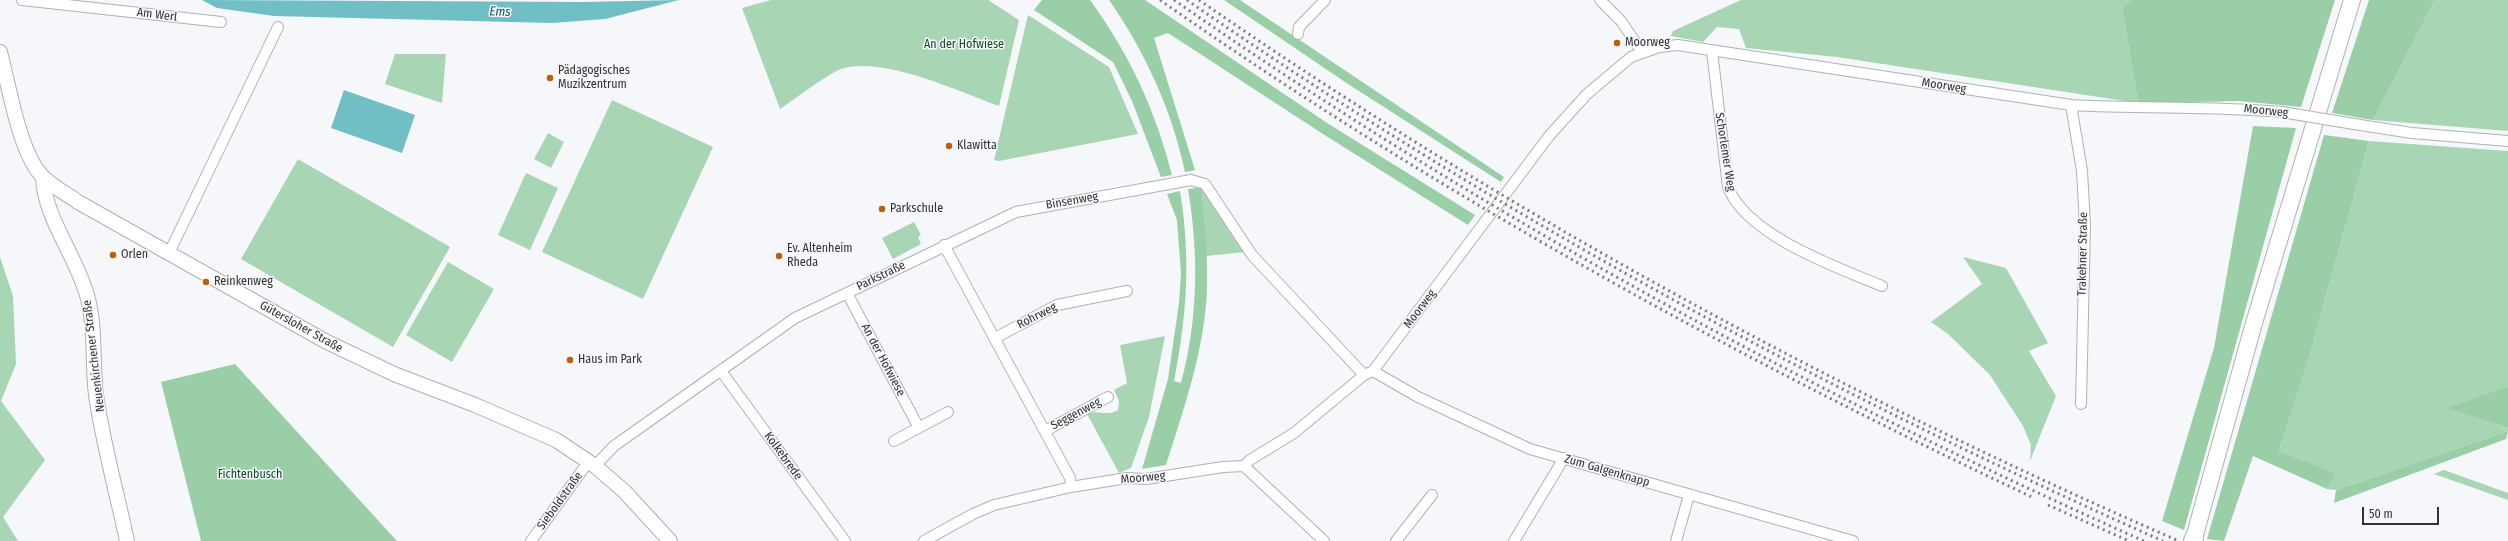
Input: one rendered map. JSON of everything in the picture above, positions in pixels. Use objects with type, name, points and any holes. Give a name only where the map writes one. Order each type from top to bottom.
[{"type":"main road","points":[[2194,540],[2256,315],[2352,0]]},
{"type":"main road","name":"Gütersloher Straße","points":[[0,52],[22,137],[29,157],[43,177],[78,202],[325,341],[394,374],[532,428],[556,440],[592,463],[624,490],[670,541]]},
{"type":"main road","name":"Neuenkirchener Straße","points":[[43,177],[43,194],[83,283],[88,299],[93,325],[96,395],[128,541]]},
{"type":"street","name":"Am Werl","points":[[22,0],[221,22]]},
{"type":"street","points":[[1298,34],[1299,27],[1325,0]]},
{"type":"street","points":[[1600,0],[1621,21],[1642,52]]},
{"type":"street","points":[[169,253],[278,27]]},
{"type":"street","name":"Moorweg","points":[[924,541],[972,514],[994,505],[1071,487],[1127,478],[1146,479],[1223,467],[1244,466],[1250,460],[1279,444],[1368,373],[1549,136],[1587,94],[1618,66],[1642,52],[1678,45],[2071,105],[2136,108],[2224,108],[2282,112],[2412,133],[2508,141]]},
{"type":"street","name":"Schorlemer Weg","points":[[1712,51],[1728,186],[1733,199],[1745,213],[1803,252],[1882,286]]},
{"type":"street","name":"Trakehner Straße","points":[[2071,105],[2082,171],[2085,225],[2081,404]]},
{"type":"street","name":"Binsenweg","points":[[944,246],[1016,212],[1191,180],[1205,184],[1252,255],[1368,373]]},
{"type":"street","points":[[944,246],[1070,478],[1071,487]]},
{"type":"street","name":"Parkstraße","points":[[592,463],[795,318],[944,246]]},
{"type":"street","name":"Rohrweg","points":[[995,338],[1057,305],[1127,291]]},
{"type":"street","name":"An der Hofwiese","points":[[847,293],[919,428]]},
{"type":"street","name":"Kolkebrede","points":[[721,371],[846,541]]},
{"type":"street","name":"Zum Galgenknapp","points":[[1368,373],[1530,449],[1689,495],[1805,526],[1853,541]]},
{"type":"street","name":"Seggenweg","points":[[1045,431],[1108,397]]},
{"type":"street","points":[[894,441],[948,412]]},
{"type":"street","points":[[1514,541],[1564,458]]},
{"type":"street","name":"Sieboldstraße","points":[[531,541],[592,463]]},
{"type":"street","points":[[1244,466],[1324,541]]},
{"type":"street","points":[[1396,541],[1432,495]]},
{"type":"street","points":[[1676,541],[1689,495]]},
{"type":"green space","name":"An der Hofwiese","points":[[771,0],[988,0],[1019,20],[999,106],[921,77],[878,67],[858,66],[841,69],[835,72],[780,109],[742,8]]},
{"type":"green space","points":[[1042,0],[1090,0],[1117,41],[1140,83],[1158,128],[1172,175],[1161,177],[1132,101],[1113,62],[1034,10]]},
{"type":"green space","points":[[1109,0],[1145,0],[1327,123],[1475,215],[1468,225],[1323,134],[1168,33],[1154,38],[1195,170],[1185,172],[1173,126],[1156,82],[1134,40]]},
{"type":"green space","points":[[1224,0],[1240,0],[1504,177],[1501,182],[1348,84]]},
{"type":"green space","points":[[1741,0],[2131,0],[2122,8],[2138,103],[1837,57],[1746,48],[1739,29],[1717,27],[1703,42],[1671,36],[1673,31]]},
{"type":"green space","points":[[2131,0],[2335,0],[2301,107],[2239,101],[2138,103],[2122,8]]},
{"type":"green space","points":[[2369,0],[2435,0],[2373,120],[2332,113]]},
{"type":"green space","points":[[2435,0],[2508,0],[2508,131],[2373,120]]},
{"type":"green space","points":[[1028,15],[1109,67],[1138,134],[999,161],[994,160]]},
{"type":"green space","points":[[395,54],[446,54],[442,103],[385,84]]},
{"type":"green space","points":[[612,100],[713,147],[643,299],[542,252]]},
{"type":"green space","points":[[2253,126],[2296,128],[2184,530],[2162,521],[2214,348]]},
{"type":"green space","points":[[548,133],[564,142],[551,168],[534,159]]},
{"type":"green space","points":[[2324,135],[2369,141],[2308,361],[2279,451],[2335,473],[2327,489],[2253,456],[2224,541],[2207,539]]},
{"type":"green space","points":[[2369,141],[2508,151],[2508,386],[2448,408],[2508,428],[2508,431],[2336,490],[2327,489],[2334,473],[2279,451],[2308,361]]},
{"type":"green space","points":[[298,159],[450,247],[393,347],[241,259]]},
{"type":"green space","points":[[526,173],[558,188],[530,250],[498,235]]},
{"type":"green space","points":[[1202,187],[1246,252],[1206,256]]},
{"type":"green space","points":[[1202,187],[1207,288],[1198,356],[1166,465],[1142,469],[1168,379],[1179,303],[1181,274],[1177,220],[1167,194],[1180,191],[1186,240],[1185,310],[1174,381],[1181,383],[1191,335],[1195,287],[1194,238],[1188,189]]},
{"type":"green space","points":[[914,222],[921,235],[918,237],[921,244],[893,259],[882,238]]},
{"type":"green space","points":[[0,257],[13,296],[16,364],[1,401],[45,460],[3,517],[18,541],[0,541]]},
{"type":"green space","points":[[1963,257],[2006,268],[2048,343],[2029,351],[2056,396],[2030,461],[2031,445],[2023,426],[1990,375],[1948,334],[1931,322],[1982,284]]},
{"type":"green space","points":[[448,262],[494,289],[452,362],[406,335]]},
{"type":"green space","points":[[1165,336],[1149,417],[1131,468],[1119,473],[1087,414],[1095,412],[1110,413],[1118,410],[1119,401],[1114,390],[1127,383],[1120,345]]},
{"type":"green space","name":"Fichtenbusch","points":[[235,364],[397,541],[201,541],[161,382]]},
{"type":"green space","points":[[2508,386],[2508,428],[2447,408]]},
{"type":"green space","points":[[2508,431],[2506,439],[2334,503],[2336,490]]},
{"type":"green space","points":[[2444,470],[2508,493],[2508,500],[2434,474]]},
{"type":"water","name":"Ems","points":[[202,0],[584,2],[679,0],[605,19],[552,23],[274,16],[217,8]]},
{"type":"water","points":[[344,90],[415,115],[402,153],[331,128]]},
{"type":"railway","points":[[1160,0],[1264,71],[1370,139],[1478,205],[1586,268],[1808,387],[2034,498]]},
{"type":"railway","points":[[1174,0],[1289,78],[1406,153],[1525,225],[1646,293],[1768,359],[1892,423],[2017,483],[2144,541]]},
{"type":"railway","points":[[1187,0],[1303,78],[1421,153],[1541,225],[1662,294],[1785,360],[1910,423],[2163,541]]},
{"type":"railway","points":[[1199,0],[1315,78],[1434,153],[1554,225],[1676,294],[1799,361],[1924,424],[2051,484],[2179,541]]},
{"type":"railway","points":[[2048,505],[2129,541]]},
{"type":"place","name":"Moorweg","points":[[1617,43]]},
{"type":"place","name":"Pädagogisches Muzikzentrum","points":[[550,78]]},
{"type":"place","name":"Klawitta","points":[[949,146]]},
{"type":"place","name":"Parkschule","points":[[882,209]]},
{"type":"place","name":"Orlen","points":[[113,255]]},
{"type":"place","name":"Ev. Altenheim Rheda","points":[[779,256]]},
{"type":"place","name":"Reinkenweg","points":[[206,282]]},
{"type":"place","name":"Haus im Park","points":[[570,360]]}]
